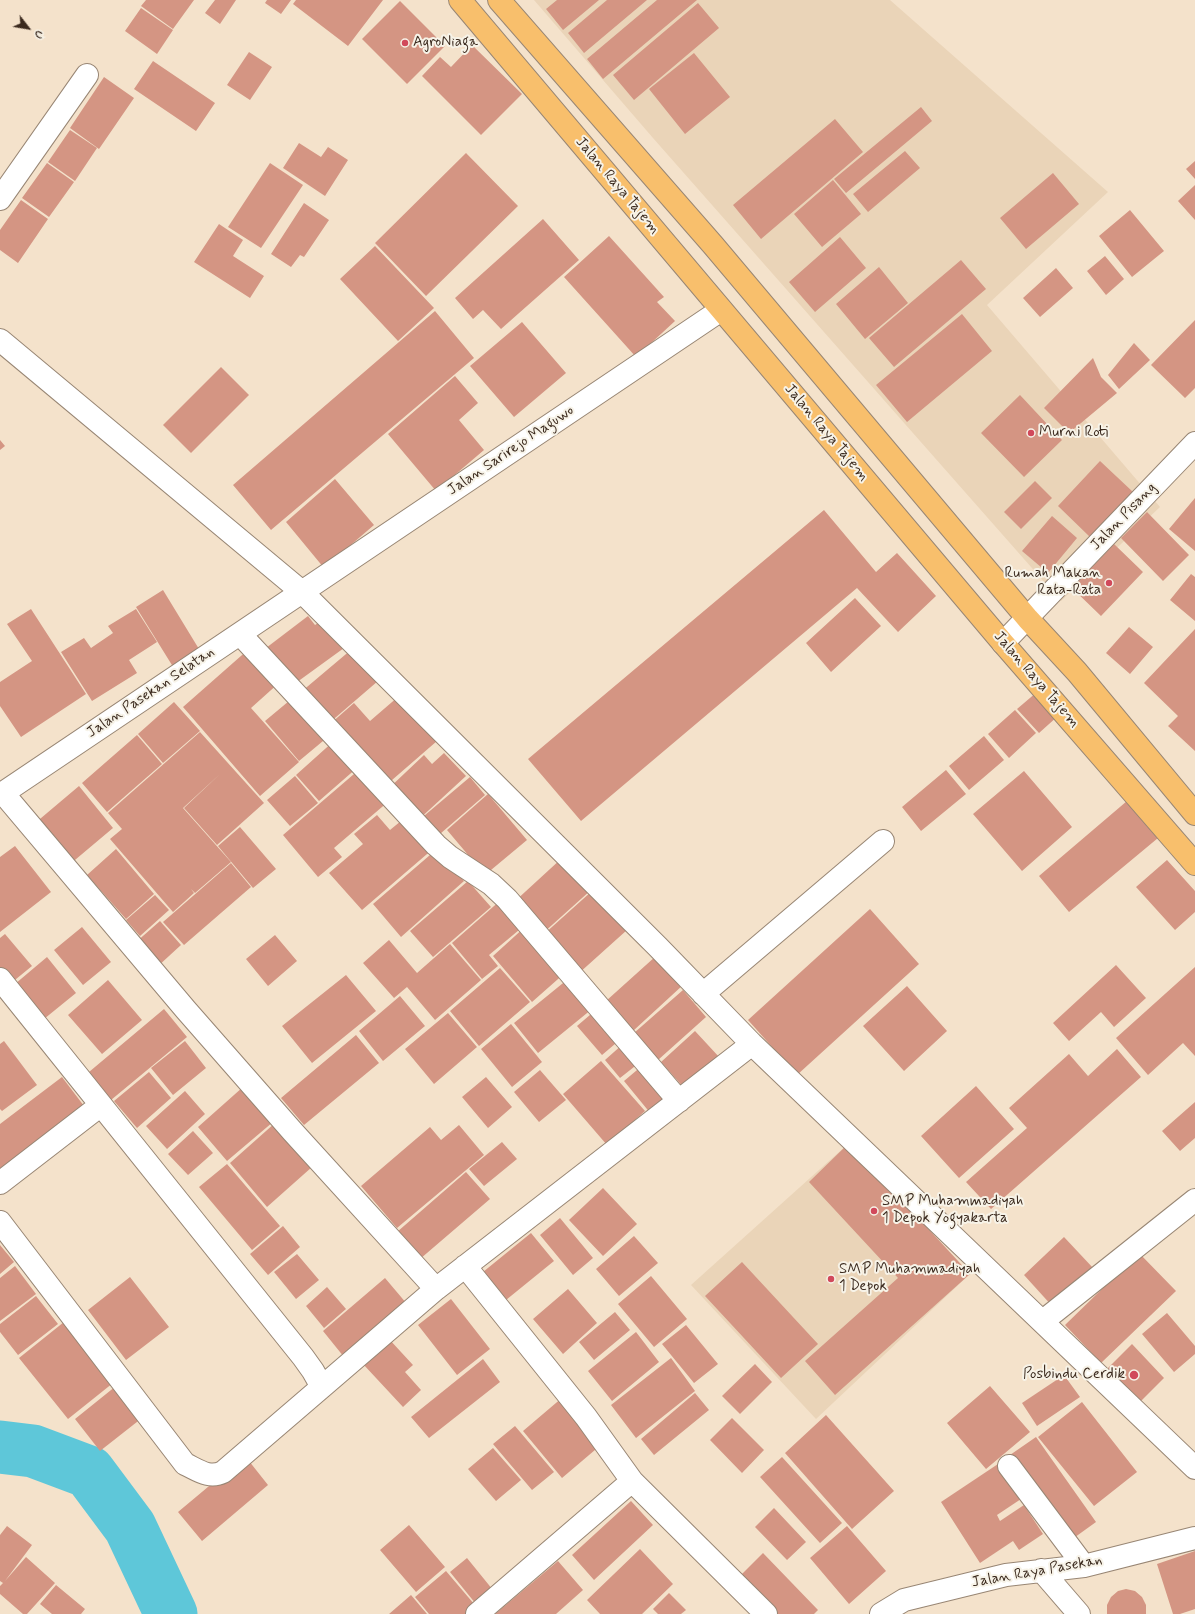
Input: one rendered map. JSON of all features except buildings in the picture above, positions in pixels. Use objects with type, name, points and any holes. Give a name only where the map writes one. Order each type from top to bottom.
[{"type":"main road","name":"Jalan Raya Tajem","points":[[460,0],[1003,643],[1195,864]]},
{"type":"main road","points":[[500,0],[713,246],[1028,619],[1077,672],[1195,814]]},
{"type":"street","points":[[0,199],[87,75]]},
{"type":"street","name":"Jalan Sarirejo Maguwo","points":[[302,592],[721,310]]},
{"type":"street","points":[[0,340],[302,592],[653,941],[752,1044],[1195,1468]]},
{"type":"street","name":"Jalan Pisang","points":[[1003,643],[1028,619],[1195,443]]},
{"type":"street","name":"Jalan Pasekan Selatan","points":[[2,794],[302,592]]},
{"type":"street","points":[[240,634],[436,845],[450,857],[491,884],[507,900],[679,1101]]},
{"type":"street","points":[[2,794],[186,1010],[293,1132],[436,1289]]},
{"type":"street","points":[[704,994],[883,841]]},
{"type":"street","points":[[0,979],[303,1357],[322,1387]]},
{"type":"street","points":[[0,1222],[185,1464],[210,1475],[217,1475],[223,1472],[436,1289],[752,1044]]},
{"type":"street","points":[[0,1182],[101,1105]]},
{"type":"street","points":[[1042,1321],[1195,1200]]},
{"type":"street","points":[[465,1266],[586,1417],[632,1481],[766,1614]]},
{"type":"street","points":[[1009,1466],[1084,1566]]},
{"type":"street","points":[[477,1614],[632,1481]]},
{"type":"street","name":"Jalan Raya Pasekan","points":[[881,1614],[904,1600],[1006,1575],[1084,1566],[1195,1538]]},
{"type":"street","points":[[1041,1570],[1079,1614]]},
{"type":"shaded area","points":[[534,0],[890,0],[1108,192],[987,305],[1160,507],[1061,601],[653,138]]},
{"type":"shaded area","name":"SMP Muhammadiyah 1 Depok","points":[[849,1143],[970,1274],[816,1419],[691,1285]]},
{"type":"waterway","points":[[0,1447],[33,1451],[89,1472],[130,1527],[171,1614]]},
{"type":"place","name":"AgroNiaga","points":[[405,43]]},
{"type":"place","name":"Murni Roti","points":[[1031,433]]},
{"type":"place","name":"Rumah Makan Rata-Rata","points":[[1109,583]]},
{"type":"place","name":"SMP Muhammadiyah 1 Depok Yogyakarta","points":[[874,1211]]},
{"type":"place","name":"SMP Muhammadiyah 1 Depok","points":[[831,1279]]},
{"type":"place","name":"Posbindu Cerdik","points":[[1134,1375]]}]
